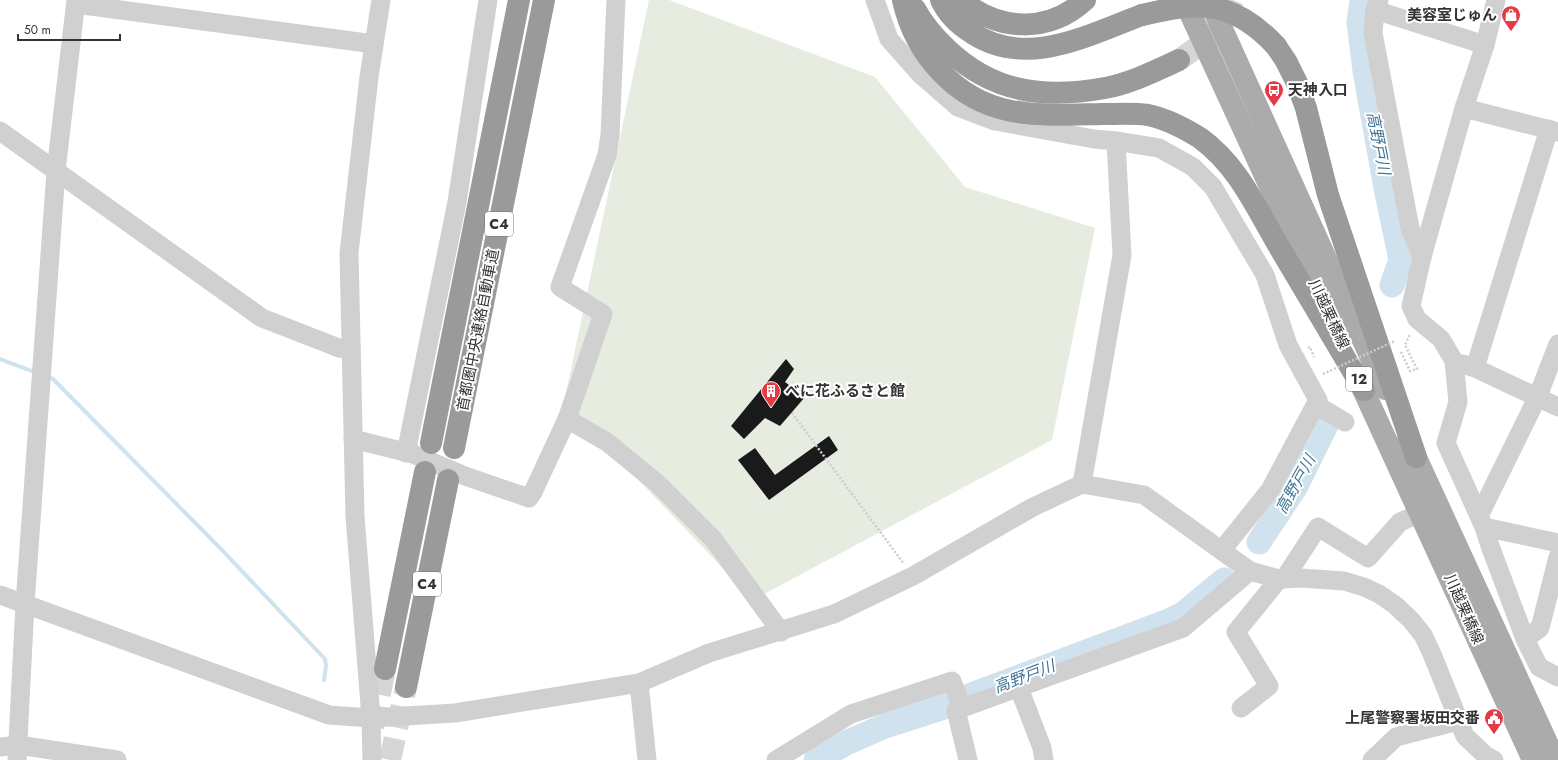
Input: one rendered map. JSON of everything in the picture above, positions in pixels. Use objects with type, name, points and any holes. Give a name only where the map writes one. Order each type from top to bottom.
[{"type":"highway","points":[[487,162],[508,0]]},
{"type":"highway","name":"首都圏中央連絡自動車道","points":[[430,443],[519,0]]},
{"type":"highway","name":"首都圏中央連絡自動車道","points":[[454,448],[544,0]]},
{"type":"highway","points":[[502,211],[536,88],[557,0]]},
{"type":"highway","points":[[903,0],[915,35],[929,60],[950,82],[976,100],[1004,110],[1039,115],[1148,115],[1176,124],[1200,139],[1224,159],[1245,185],[1277,243],[1364,390]]},
{"type":"highway","points":[[911,0],[918,14],[935,38],[958,60],[980,75],[1004,86],[1031,91],[1068,93],[1106,88],[1141,77],[1179,60]]},
{"type":"highway","points":[[941,0],[960,25],[983,40],[1006,47],[1033,49],[1061,45],[1142,15],[1168,8],[1197,6],[1222,9],[1244,18],[1262,30],[1276,46],[1286,61],[1297,83],[1306,108],[1328,195],[1416,457]]},
{"type":"highway","points":[[961,0],[970,8],[992,19],[1014,25],[1036,25],[1058,19],[1076,8],[1085,0]]},
{"type":"highway","name":"C4","points":[[384,669],[425,472]]},
{"type":"highway","name":"C4","points":[[406,687],[448,480]]},
{"type":"main road","name":"川越栗橋線","points":[[1184,0],[1421,513],[1539,758]]},
{"type":"main road","name":"川越栗橋線","points":[[1209,0],[1416,457],[1539,758]]},
{"type":"street","points":[[372,760],[371,718],[355,516],[349,253],[374,44],[381,0]]},
{"type":"street","points":[[406,453],[457,202],[488,0]]},
{"type":"street","points":[[353,439],[406,453],[465,476],[529,498],[534,492],[567,419],[603,314],[560,287],[607,155],[610,135],[616,0]]},
{"type":"street","points":[[875,0],[890,39],[920,74],[958,107],[995,121],[1094,140],[1116,141],[1159,148],[1193,167],[1213,187],[1265,275],[1288,345],[1318,400],[1270,490],[1222,550]]},
{"type":"street","points":[[1496,0],[1485,45],[1464,108],[1422,257],[1411,306],[1417,319],[1441,339],[1454,361],[1458,402],[1446,443],[1482,522],[1525,639],[1539,667],[1558,677]]},
{"type":"street","points":[[117,760],[12,751],[25,604],[56,171],[76,2],[374,44]]},
{"type":"street","points":[[1422,257],[1408,220],[1373,33],[1377,5],[1485,45]]},
{"type":"street","points":[[1464,108],[1554,130],[1475,368]]},
{"type":"street","points":[[0,131],[262,318],[339,348],[351,349]]},
{"type":"street","points":[[1082,484],[1122,255],[1116,141]]},
{"type":"street","points":[[1482,522],[1538,396],[1558,344]]},
{"type":"street","points":[[1454,361],[1475,368],[1538,396],[1558,407]]},
{"type":"street","points":[[1316,405],[1345,422]]},
{"type":"street","points":[[567,419],[607,442],[656,482],[714,540],[780,632]]},
{"type":"street","points":[[0,595],[329,715],[371,718],[455,713],[639,683],[710,653],[834,614],[913,576],[1032,507],[1082,484],[1144,495],[1250,571],[1281,579],[1301,578],[1344,581],[1364,587],[1379,594],[1395,605],[1411,620],[1423,635],[1465,736],[1474,746],[1494,760]]},
{"type":"street","points":[[1241,708],[1269,686],[1236,632],[1281,579],[1318,527],[1368,558],[1400,522],[1421,513]]},
{"type":"street","points":[[1482,522],[1558,543]]},
{"type":"street","points":[[1525,639],[1540,628],[1558,557]]},
{"type":"street","points":[[968,760],[956,710],[1183,628],[1250,571]]},
{"type":"street","points":[[776,760],[851,714],[952,681],[962,708]]},
{"type":"street","points":[[639,683],[647,760]]},
{"type":"street","points":[[1019,688],[1042,748],[1044,760]]},
{"type":"street","points":[[1372,760],[1396,737],[1458,722]]},
{"type":"path","points":[[1322,374],[1395,341],[1410,371],[1417,369],[1405,345],[1417,319]]},
{"type":"path","points":[[792,413],[913,576]]},
{"type":"shaded area","points":[[649,0],[669,0],[875,77],[965,187],[1095,228],[1052,440],[753,600],[564,402]]},
{"type":"building","name":"べに花ふるさと館","points":[[786,359],[794,369],[785,382],[805,397],[780,426],[765,418],[744,439],[731,426]]},
{"type":"building","points":[[829,436],[838,450],[769,500],[738,460],[755,448],[775,475]]},
{"type":"waterway","name":"高野戸川","points":[[1362,0],[1359,22],[1365,71],[1386,188],[1401,260],[1392,285]]},
{"type":"waterway","points":[[0,359],[37,373]]},
{"type":"waterway","points":[[47,377],[53,379],[222,550],[325,659],[326,666],[324,680]]},
{"type":"waterway","name":"高野戸川","points":[[1259,542],[1296,486],[1327,423]]},
{"type":"waterway","name":"高野戸川","points":[[816,760],[846,743],[885,726],[947,706],[950,703],[1169,621],[1183,614],[1224,580]]},
{"type":"tunnel","points":[[1179,60],[1210,38],[1225,19],[1233,0]]},
{"type":"tunnel","points":[[373,727],[385,669]]},
{"type":"tunnel","points":[[390,760],[406,687]]},
{"type":"place","name":"美容室じゅん","points":[[1511,32]]},
{"type":"place","name":"天神入口","points":[[1274,107]]},
{"type":"place","name":"べに花ふるさと館","points":[[771,408]]},
{"type":"place","name":"上尾警察署坂田交番","points":[[1494,735]]}]
